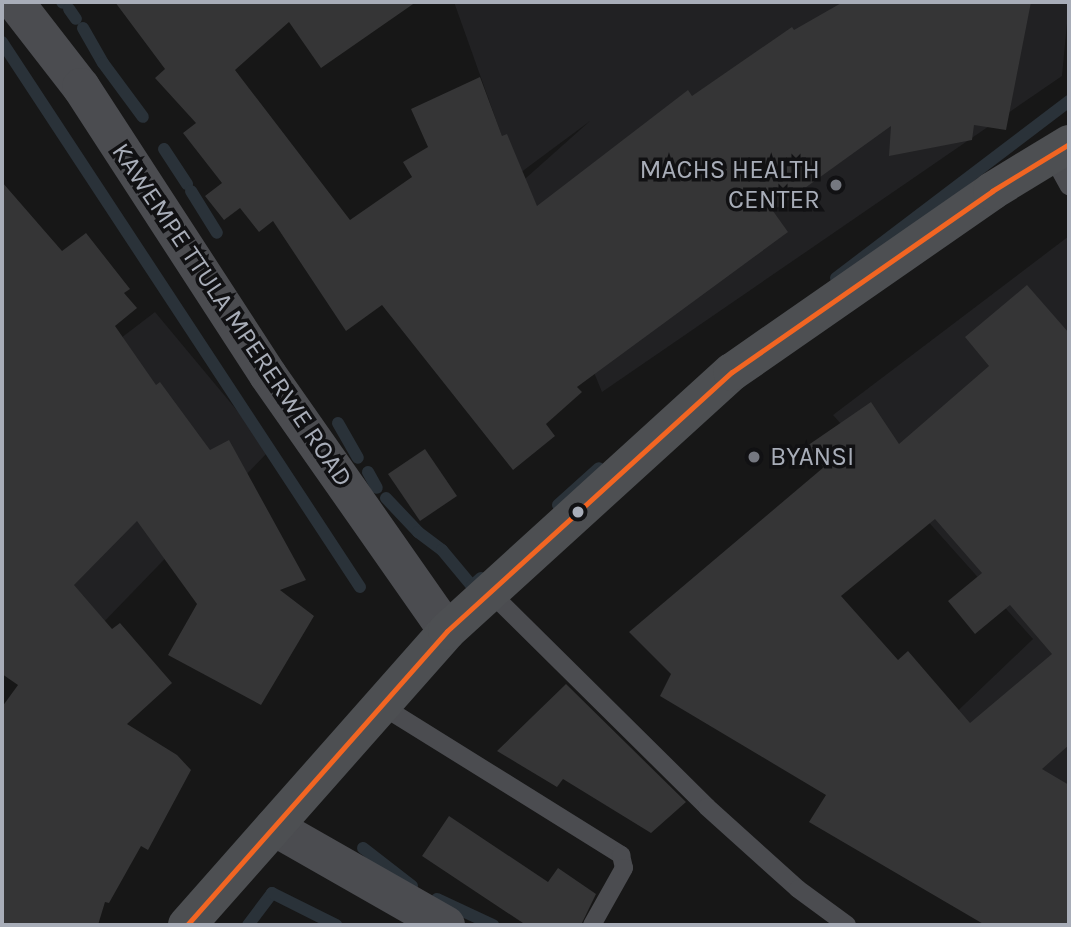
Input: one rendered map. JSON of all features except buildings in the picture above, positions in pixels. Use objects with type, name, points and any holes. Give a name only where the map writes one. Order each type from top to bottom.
[{"type":"main road","points":[[187,925],[447,631],[732,372],[992,191],[1063,161]]},
{"type":"street","name":"KAWEMPE TTULA MPERERWE ROAD","points":[[15,2],[81,86],[268,374],[447,631]]},
{"type":"street","points":[[274,827],[446,925]]},
{"type":"lane","points":[[491,593],[707,807],[798,889],[847,925]]},
{"type":"lane","points":[[382,705],[621,855],[624,868],[592,925]]},
{"type":"shaded area","points":[[454,2],[1069,2],[1062,76],[602,392],[517,186],[590,121],[516,176]]},
{"type":"shaded area","points":[[1069,236],[1069,865],[899,767],[1033,639],[833,415]]},
{"type":"shaded area","points":[[155,312],[270,450],[98,628],[2,536],[2,429]]},
{"type":"waterway","points":[[69,9],[76,19]]},
{"type":"waterway","points":[[83,28],[103,63],[143,117]]},
{"type":"waterway","points":[[2,42],[360,587]]},
{"type":"waterway","points":[[836,278],[1069,101]]},
{"type":"waterway","points":[[164,149],[187,184]]},
{"type":"waterway","points":[[191,191],[217,233]]},
{"type":"waterway","points":[[338,423],[358,458]]},
{"type":"waterway","points":[[558,505],[599,468]]},
{"type":"waterway","points":[[368,472],[377,488]]},
{"type":"waterway","points":[[386,498],[418,532],[442,550],[472,586],[481,578]]},
{"type":"waterway","points":[[363,848],[412,886]]},
{"type":"waterway","points":[[248,925],[272,893],[336,925]]},
{"type":"waterway","points":[[437,899],[493,925]]},
{"type":"transit line","points":[[187,925],[447,631],[732,372],[992,191],[1069,144]]},
{"type":"place","name":"MACHS HEALTH CENTER","points":[[836,185]]},
{"type":"place","name":"BYANSI","points":[[754,457]]}]
